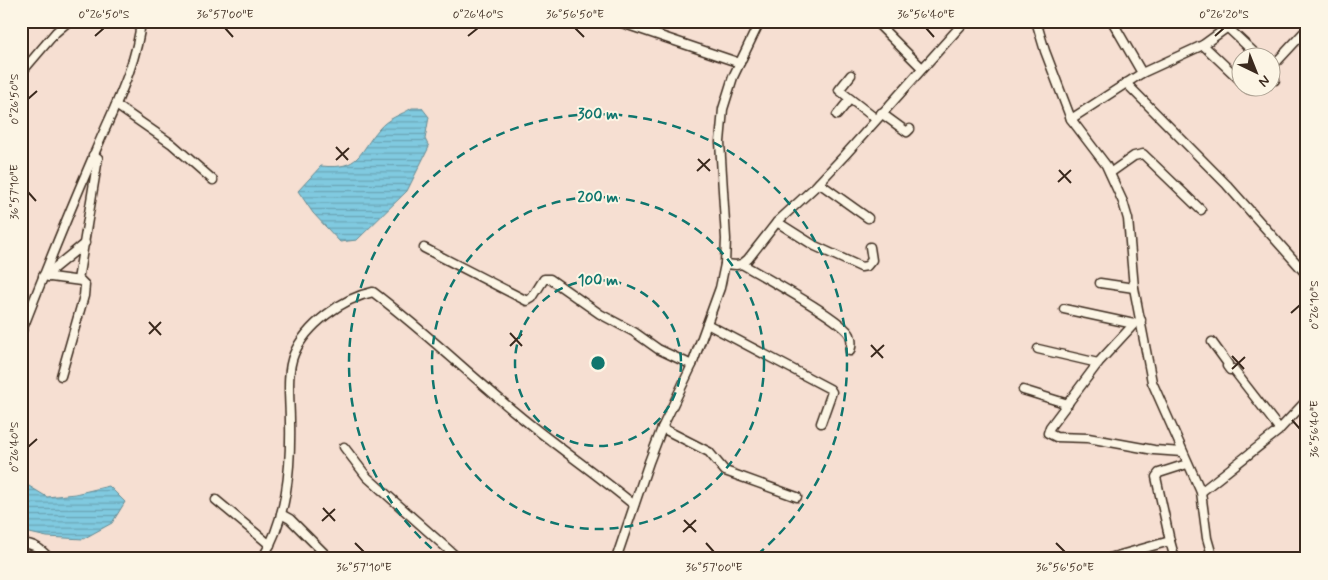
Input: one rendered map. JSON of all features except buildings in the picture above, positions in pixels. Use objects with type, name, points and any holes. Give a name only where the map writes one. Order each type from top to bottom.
[{"type":"street","points":[[21,73],[56,32],[69,21]]},
{"type":"street","points":[[21,333],[116,105],[141,30],[141,21]]},
{"type":"street","points":[[616,21],[740,63]]},
{"type":"street","points":[[639,30],[640,21]]},
{"type":"street","points":[[616,559],[662,428],[692,365],[720,288],[725,264],[726,239],[720,142],[723,109],[733,76],[760,21]]},
{"type":"street","points":[[875,21],[922,68]]},
{"type":"street","points":[[725,264],[736,266],[748,259],[777,222],[819,182],[964,21]]},
{"type":"street","points":[[1036,21],[1048,60],[1071,119],[1102,160],[1123,202],[1128,219],[1137,322],[1152,382],[1201,492],[1207,538],[1213,559]]},
{"type":"street","points":[[1112,21],[1142,73]]},
{"type":"street","points":[[1071,119],[1142,73],[1203,45],[1236,21]]},
{"type":"street","points":[[1227,27],[1249,48]]},
{"type":"street","points":[[1280,62],[1307,29]]},
{"type":"street","points":[[1203,45],[1230,71]]},
{"type":"street","points":[[851,75],[839,90],[850,99],[907,132],[910,129]]},
{"type":"street","points":[[1126,83],[1227,185],[1307,275]]},
{"type":"street","points":[[837,116],[850,99]]},
{"type":"street","points":[[116,105],[172,144],[212,180]]},
{"type":"street","points":[[1110,173],[1134,156],[1143,154],[1201,210]]},
{"type":"street","points":[[78,280],[98,158],[94,155]]},
{"type":"street","points":[[819,182],[868,218]]},
{"type":"street","points":[[777,222],[815,246],[861,267],[867,266],[872,260],[870,247]]},
{"type":"street","points":[[46,276],[53,268],[85,243]]},
{"type":"street","points":[[424,248],[527,302],[532,298],[544,279],[550,279],[600,314],[634,332],[658,349],[692,365]]},
{"type":"street","points":[[742,264],[836,322],[850,336],[852,344],[850,351]]},
{"type":"street","points":[[46,276],[78,280],[82,281],[85,285],[84,296],[61,376]]},
{"type":"street","points":[[1100,283],[1134,288]]},
{"type":"street","points":[[262,559],[282,514],[289,459],[289,389],[294,355],[303,336],[318,322],[351,299],[373,292],[517,414],[607,482],[634,505]]},
{"type":"street","points":[[1064,309],[1137,322]]},
{"type":"street","points":[[1137,322],[1098,363],[1050,427],[1048,433],[1056,437],[1088,438],[1154,450],[1182,452]]},
{"type":"street","points":[[706,324],[830,389],[832,392],[821,423]]},
{"type":"street","points":[[1212,342],[1228,364],[1227,366],[1230,370],[1233,369],[1278,427],[1278,431]]},
{"type":"street","points":[[1038,348],[1098,363]]},
{"type":"street","points":[[1023,390],[1068,404]]},
{"type":"street","points":[[1201,492],[1278,431],[1307,400]]},
{"type":"street","points":[[662,428],[709,452],[725,471],[796,497]]},
{"type":"street","points":[[344,448],[367,477],[460,559]]},
{"type":"street","points":[[1175,559],[1156,475],[1163,471],[1188,464]]},
{"type":"street","points":[[216,500],[270,544]]},
{"type":"street","points":[[282,514],[290,519],[329,558]]},
{"type":"street","points":[[1106,559],[1170,541]]},
{"type":"street","points":[[21,543],[32,544],[40,548],[50,559]]},
{"type":"street","points":[[1302,559],[1307,556]]},
{"type":"water","points":[[412,108],[422,108],[429,117],[425,139],[429,147],[407,191],[357,240],[340,242],[313,213],[298,191],[321,166],[334,167],[344,165],[357,158],[383,125],[390,119]]},
{"type":"water","points":[[24,483],[47,497],[75,494],[109,486],[125,502],[112,523],[83,539],[47,537],[21,531],[21,484]]}]
